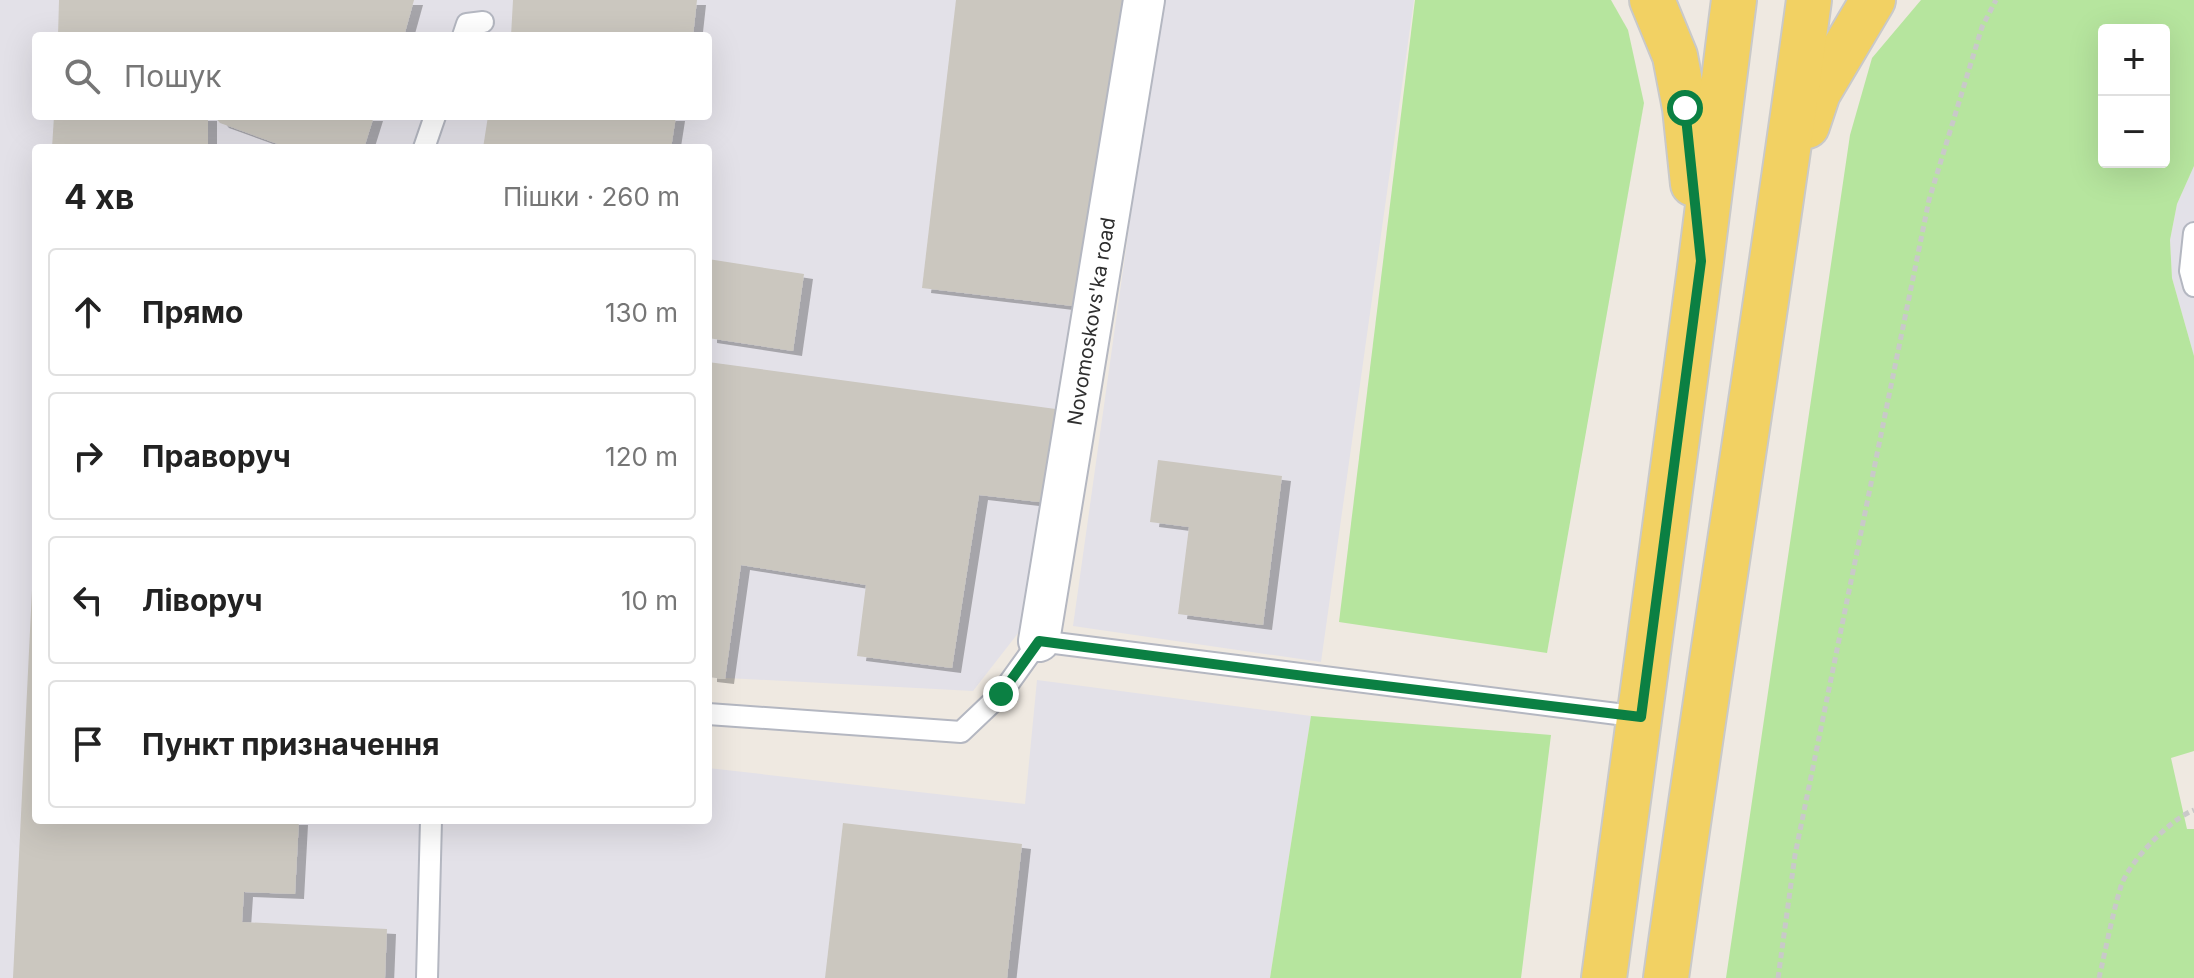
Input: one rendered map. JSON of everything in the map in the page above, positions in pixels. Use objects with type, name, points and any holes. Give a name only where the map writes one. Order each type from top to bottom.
[{"type":"main road","points":[[1652,0],[1675,56],[1685,108],[1701,261]]},
{"type":"main road","points":[[1604,978],[1734,0]]},
{"type":"main road","points":[[1666,978],[1809,0]]},
{"type":"main road","points":[[1780,212],[1818,93],[1873,0]]},
{"type":"street","name":"Novomoskovs'ka road","points":[[1039,641],[1144,0]]},
{"type":"lane","points":[[464,32],[467,24],[483,22]]},
{"type":"lane","points":[[425,144],[434,120]]},
{"type":"lane","points":[[2194,233],[2190,271],[2194,286]]},
{"type":"lane","points":[[712,714],[961,732],[1001,694],[1039,641],[1641,717]]},
{"type":"lane","points":[[427,978],[431,824]]},
{"type":"path","points":[[1778,978],[1795,855],[1929,200],[1982,27],[1996,0]]},
{"type":"path","points":[[2099,978],[2122,882],[2151,842],[2183,814],[2194,810]]},
{"type":"shaded area","points":[[0,0],[1135,0],[1033,614],[973,691],[712,677],[712,144],[32,144],[32,824],[712,824],[712,768],[1025,804],[1037,680],[1311,716],[1270,978],[0,978]]},
{"type":"shaded area","points":[[1161,0],[1414,0],[1321,662],[1073,626]]},
{"type":"shaded area","points":[[2194,166],[2194,356],[2172,278],[2170,240],[2177,204]]},
{"type":"green space","points":[[1415,0],[1611,0],[1628,30],[1644,103],[1547,653],[1339,622]]},
{"type":"green space","points":[[1921,0],[2194,0],[2194,166],[2177,204],[2170,240],[2172,278],[2194,356],[2194,751],[2171,758],[2187,829],[2194,829],[2194,978],[1726,978],[1850,135],[1872,58]]},
{"type":"green space","points":[[1311,716],[1551,735],[1521,978],[1270,978]]},
{"type":"building","points":[[59,0],[414,0],[405,32],[58,32]]},
{"type":"building","points":[[513,0],[697,0],[693,32],[511,32]]},
{"type":"building","points":[[956,0],[1126,0],[1089,308],[922,288]]},
{"type":"building","points":[[54,120],[208,120],[208,144],[52,144]]},
{"type":"building","points":[[217,120],[373,120],[365,144],[278,144]]},
{"type":"building","points":[[487,120],[675,120],[672,144],[484,144]]},
{"type":"building","points":[[712,260],[804,274],[793,351],[712,339]]},
{"type":"building","points":[[712,363],[1063,410],[1048,503],[979,495],[952,668],[857,656],[866,585],[741,565],[725,679],[712,677]]},
{"type":"building","points":[[1158,460],[1282,476],[1263,625],[1178,614],[1189,527],[1150,522]]},
{"type":"building","points":[[32,590],[32,824],[299,824],[295,894],[244,892],[242,922],[387,929],[385,978],[13,978]]},
{"type":"building","points":[[843,823],[1022,844],[1007,978],[825,978]]},
{"type":"route","points":[[1001,694],[1039,641],[1641,717],[1701,261],[1685,108]]}]
